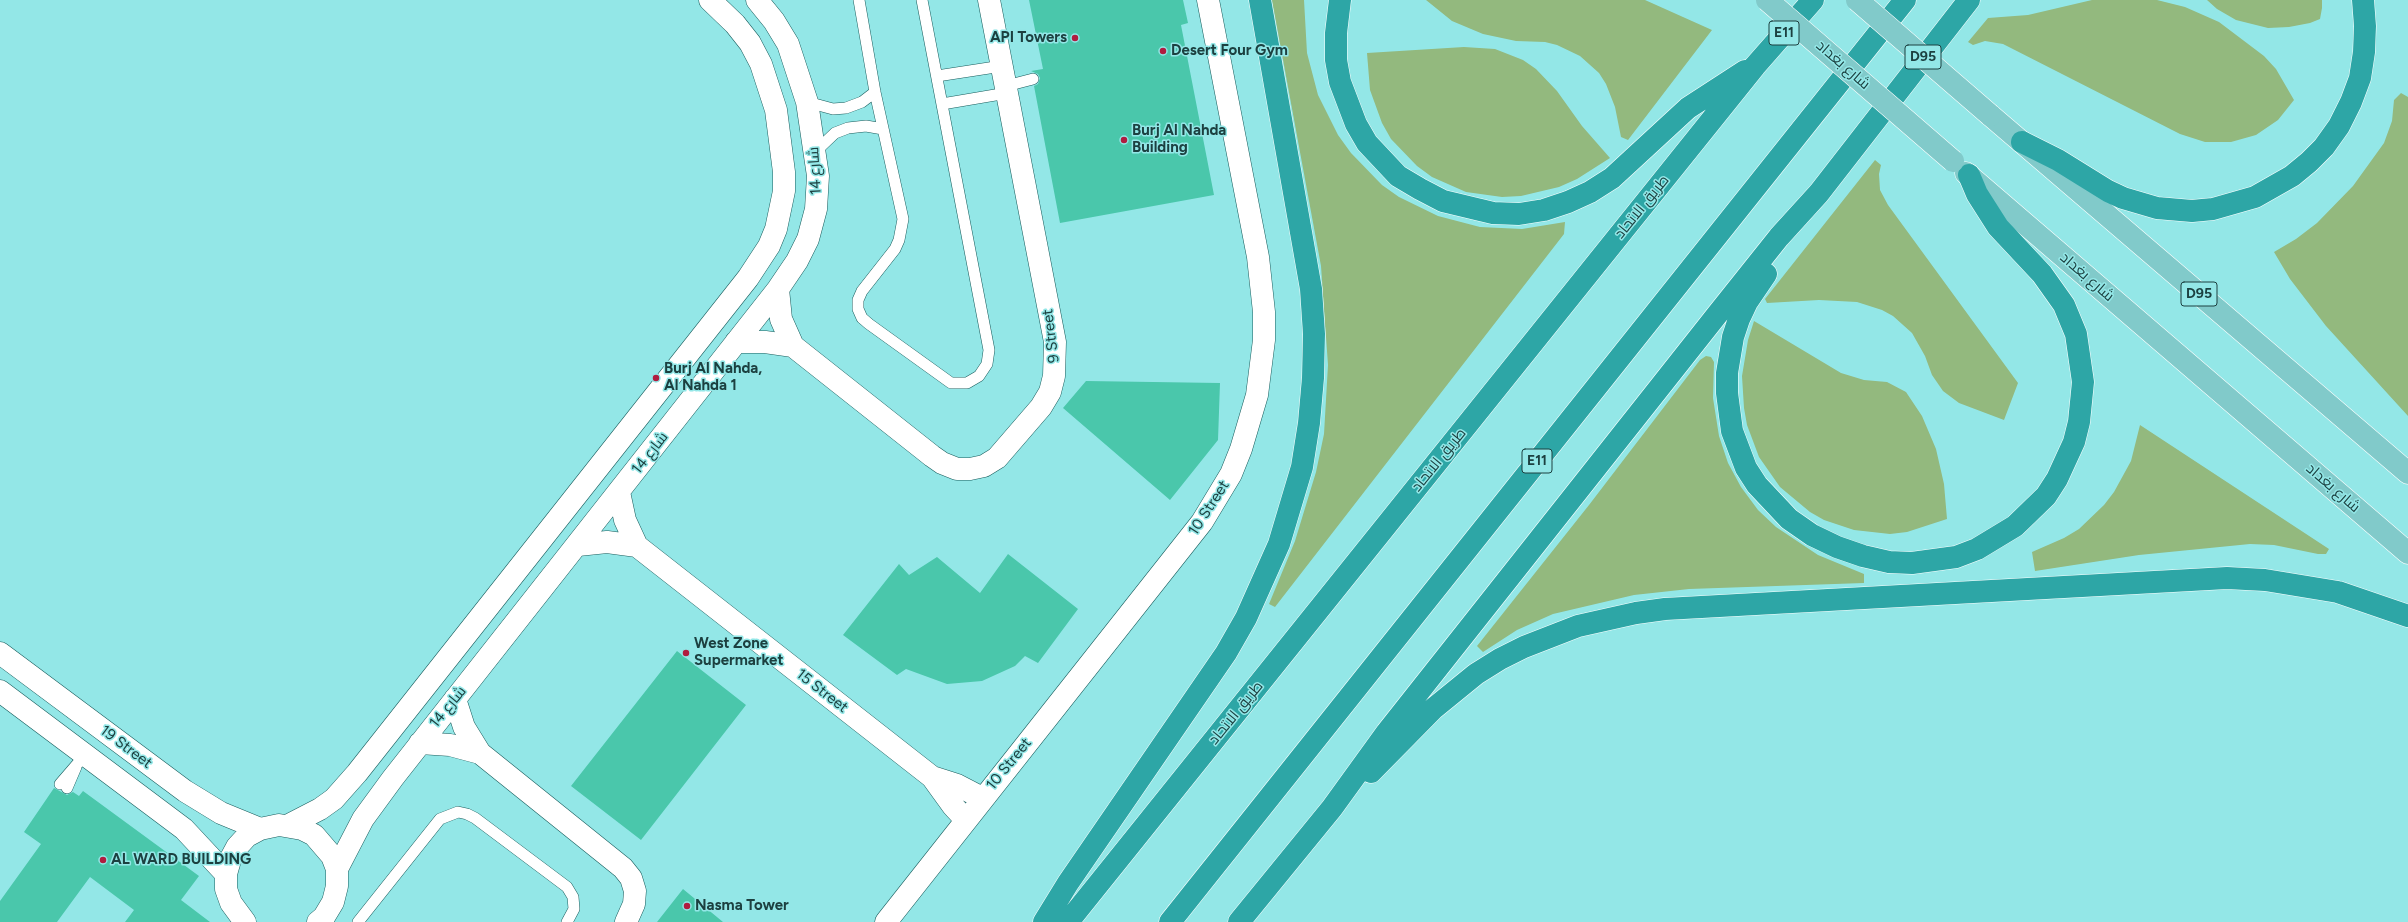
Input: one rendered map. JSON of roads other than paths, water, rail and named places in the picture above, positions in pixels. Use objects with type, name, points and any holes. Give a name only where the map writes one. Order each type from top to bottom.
[{"type":"highway","points":[[1044,922],[1068,883],[1223,658],[1246,618],[1279,544],[1302,467],[1309,423],[1313,378],[1314,334],[1310,289],[1260,0]]},
{"type":"highway","points":[[1340,0],[1336,33],[1336,60],[1340,82],[1346,104],[1367,143],[1398,176],[1420,189],[1443,201],[1494,213],[1519,214],[1544,210],[1568,202],[1590,192],[1612,178],[1688,108],[1732,78],[1755,66]]},
{"type":"highway","name":"طريق الاتحاد","points":[[1068,922],[1755,66],[1813,0]]},
{"type":"highway","name":"E11","points":[[1170,922],[1905,0]]},
{"type":"highway","points":[[1239,922],[1332,808],[1387,732],[1706,328],[1779,236],[1819,193],[1969,0]]},
{"type":"highway","points":[[2022,142],[2058,160],[2108,191],[2146,205],[2174,210],[2192,211],[2234,204],[2255,197],[2292,176],[2309,162],[2324,147],[2339,126],[2353,96],[2363,59],[2366,26],[2363,0]]},
{"type":"highway","points":[[1819,193],[1808,214],[1757,286],[1739,319],[1733,337],[1727,373],[1728,406],[1732,431],[1746,468],[1756,485],[1789,519],[1812,535],[1837,547],[1889,562],[1934,561],[1956,557],[1984,546],[2015,526],[2046,496],[2067,461],[2074,442],[2082,402],[2083,382],[2080,350],[2075,329],[2064,305],[2042,274],[1998,227],[1980,200],[1969,175]]},
{"type":"highway","points":[[1332,808],[1433,709],[1476,674],[1506,656],[1550,636],[1578,626],[1636,613],[1681,608],[2227,578],[2294,583],[2338,592],[2408,616]]},
{"type":"main road","name":"شارع بغداد","points":[[1767,0],[2408,553]]},
{"type":"main road","name":"D95","points":[[1857,0],[2408,473]]},
{"type":"street","name":"شارع 14","points":[[289,825],[320,809],[334,799],[357,774],[748,278],[769,246],[776,229],[784,191],[784,172],[776,110],[761,64],[750,43],[735,24],[710,0]]},
{"type":"street","name":"شارع 14","points":[[336,869],[363,819],[455,699],[578,545],[778,289],[797,261],[808,239],[816,208],[818,176],[816,151],[807,102],[788,44],[774,21],[757,0]]},
{"type":"street","name":"9 Street","points":[[793,346],[932,456],[950,467],[970,469],[984,466],[997,458],[1036,413],[1050,392],[1054,376],[1055,342],[1009,82],[989,0]]},
{"type":"street","name":"10 Street","points":[[886,922],[965,819],[1202,522],[1231,474],[1250,422],[1257,395],[1264,340],[1262,285],[1208,0]]},
{"type":"street","points":[[778,289],[781,318],[793,346]]},
{"type":"street","points":[[736,342],[765,342],[793,346]]},
{"type":"street","points":[[619,492],[625,520],[636,546]]},
{"type":"street","points":[[578,545],[607,542],[636,546]]},
{"type":"street","name":"15 Street","points":[[636,546],[932,776]]},
{"type":"street","name":"19 Street","points":[[0,653],[186,791],[221,813],[260,829]]},
{"type":"street","name":"19 Street","points":[[0,691],[81,761],[184,829],[226,874]]},
{"type":"street","points":[[455,699],[464,727],[480,753],[623,868],[631,878],[635,891],[634,904],[628,919]]},
{"type":"street","points":[[420,744],[450,745],[480,753]]},
{"type":"street","points":[[932,776],[957,785],[982,798]]},
{"type":"street","points":[[932,776],[953,806],[965,819]]},
{"type":"street","points":[[245,922],[228,912],[226,874],[230,860],[237,847],[247,836],[269,826],[289,825],[302,828],[314,835],[324,844],[336,869],[337,886],[333,902],[324,917],[318,922]]},
{"type":"lane","points":[[859,0],[875,92],[902,209],[902,230],[895,249],[862,291],[858,300],[858,309],[862,318],[951,383],[967,383],[979,376],[987,364],[989,350],[922,0]]},
{"type":"lane","points":[[937,76],[1009,82],[1033,82]]},
{"type":"lane","points":[[942,104],[1009,82]]},
{"type":"lane","points":[[807,102],[826,108],[846,108],[862,102],[875,92]]},
{"type":"lane","points":[[816,151],[824,141],[848,128],[866,126],[883,129]]},
{"type":"lane","points":[[63,786],[74,777],[81,761]]},
{"type":"lane","points":[[358,922],[440,819],[458,812],[475,818],[566,887],[573,897],[574,910],[567,922]]},
{"type":"place","name":"API Towers","points":[[1075,38]]},
{"type":"place","name":"Desert Four Gym","points":[[1163,51]]},
{"type":"place","name":"Burj Al Nahda Building","points":[[1124,140]]},
{"type":"place","name":"Burj Al Nahda, Al Nahda 1","points":[[656,378]]},
{"type":"place","name":"West Zone Supermarket","points":[[686,653]]},
{"type":"place","name":"AL WARD BUILDING","points":[[103,860]]},
{"type":"place","name":"Nasma Tower","points":[[687,906]]}]
